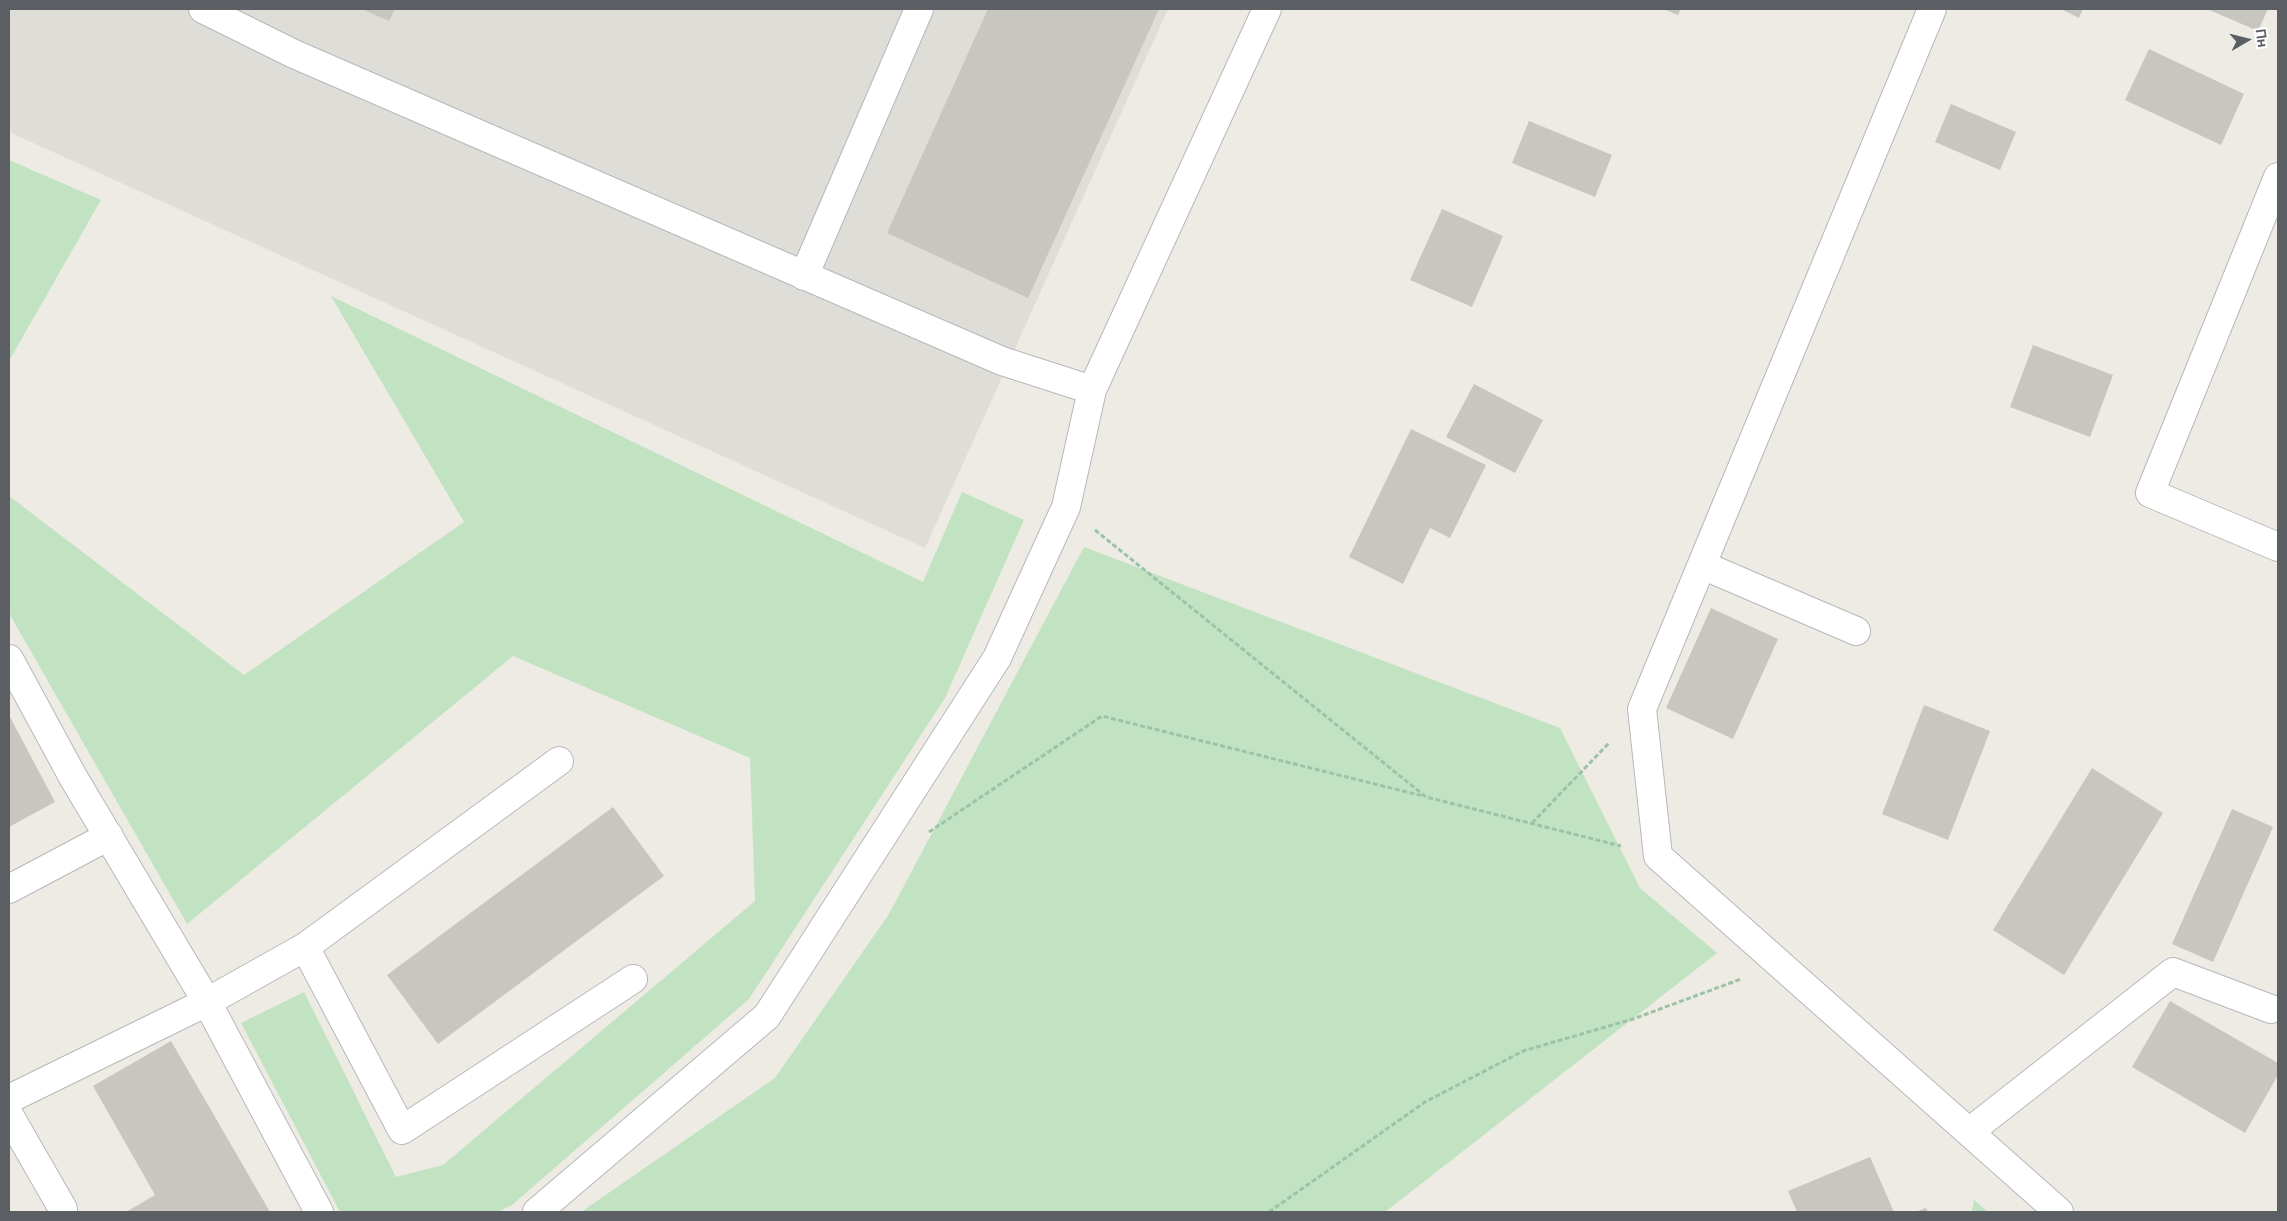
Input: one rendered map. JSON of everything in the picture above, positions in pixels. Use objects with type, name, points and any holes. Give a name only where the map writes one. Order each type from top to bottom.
[{"type":"street","points":[[203,9],[294,54],[1002,361],[1092,390]]},
{"type":"street","points":[[804,276],[919,9]]},
{"type":"street","points":[[537,1212],[768,1016],[997,658],[1066,507],[1092,390],[1267,9]]},
{"type":"street","points":[[1932,9],[1642,709],[1658,856],[2059,1212]]},
{"type":"street","points":[[2278,177],[2150,493],[2278,547]]},
{"type":"street","points":[[1702,564],[1856,632]]},
{"type":"street","points":[[9,659],[73,777],[207,1002],[319,1212]]},
{"type":"street","points":[[9,1098],[207,1002],[305,947],[559,761]]},
{"type":"street","points":[[9,889],[109,836]]},
{"type":"street","points":[[305,947],[402,1130],[633,979]]},
{"type":"street","points":[[1968,1132],[2173,972],[2271,1008]]},
{"type":"street","points":[[9,1115],[63,1209]]},
{"type":"path","points":[[1066,507],[1426,797]]},
{"type":"path","points":[[1532,823],[1642,709]]},
{"type":"path","points":[[925,836],[1102,716],[1658,856]]},
{"type":"path","points":[[1269,1212],[1425,1102],[1523,1051],[1633,1019],[1741,980],[1769,954]]},
{"type":"shaded area","points":[[9,9],[1168,9],[925,548],[9,132]]},
{"type":"green space","points":[[9,160],[101,200],[9,361]]},
{"type":"green space","points":[[331,296],[923,582],[962,492],[1024,520],[945,698],[749,999],[512,1205],[498,1212],[340,1212],[241,1023],[304,992],[396,1177],[443,1165],[755,901],[750,758],[513,656],[187,924],[9,613],[9,496],[244,675],[464,522]]},
{"type":"green space","points":[[1084,547],[1560,728],[1640,888],[1717,953],[1385,1212],[581,1212],[775,1078],[889,914]]},
{"type":"green space","points":[[1974,1200],[1988,1212],[1972,1212]]},
{"type":"building","points":[[362,9],[395,9],[389,21]]},
{"type":"building","points":[[988,9],[1159,9],[1028,298],[887,233]]},
{"type":"building","points":[[1663,9],[1681,9],[1678,15]]},
{"type":"building","points":[[2061,9],[2083,9],[2079,18]]},
{"type":"building","points":[[2207,9],[2268,9],[2258,31]]},
{"type":"building","points":[[2149,49],[2244,94],[2221,145],[2125,100]]},
{"type":"building","points":[[1951,104],[2016,132],[2000,170],[1935,142]]},
{"type":"building","points":[[1529,121],[1612,155],[1595,197],[1512,163]]},
{"type":"building","points":[[1442,209],[1503,236],[1472,307],[1410,280]]},
{"type":"building","points":[[2033,345],[2113,375],[2090,437],[2010,407]]},
{"type":"building","points":[[1474,384],[1543,420],[1515,473],[1446,437]]},
{"type":"building","points":[[1411,429],[1486,465],[1450,538],[1430,528],[1403,584],[1349,557]]},
{"type":"building","points":[[1711,608],[1778,639],[1733,739],[1666,708]]},
{"type":"building","points":[[1924,705],[1990,731],[1948,840],[1882,814]]},
{"type":"building","points":[[9,715],[55,802],[9,827]]},
{"type":"building","points":[[2092,768],[2163,813],[2064,975],[1993,930]]},
{"type":"building","points":[[613,807],[664,876],[438,1044],[387,975]]},
{"type":"building","points":[[2232,809],[2273,827],[2213,962],[2172,944]]},
{"type":"building","points":[[2170,1001],[2278,1063],[2278,1075],[2245,1133],[2132,1067]]},
{"type":"building","points":[[171,1041],[270,1212],[126,1212],[155,1195],[93,1086]]},
{"type":"building","points":[[1870,1157],[1894,1212],[1797,1212],[1788,1191]]},
{"type":"building","points":[[1926,1208],[1928,1212],[1915,1212]]}]
